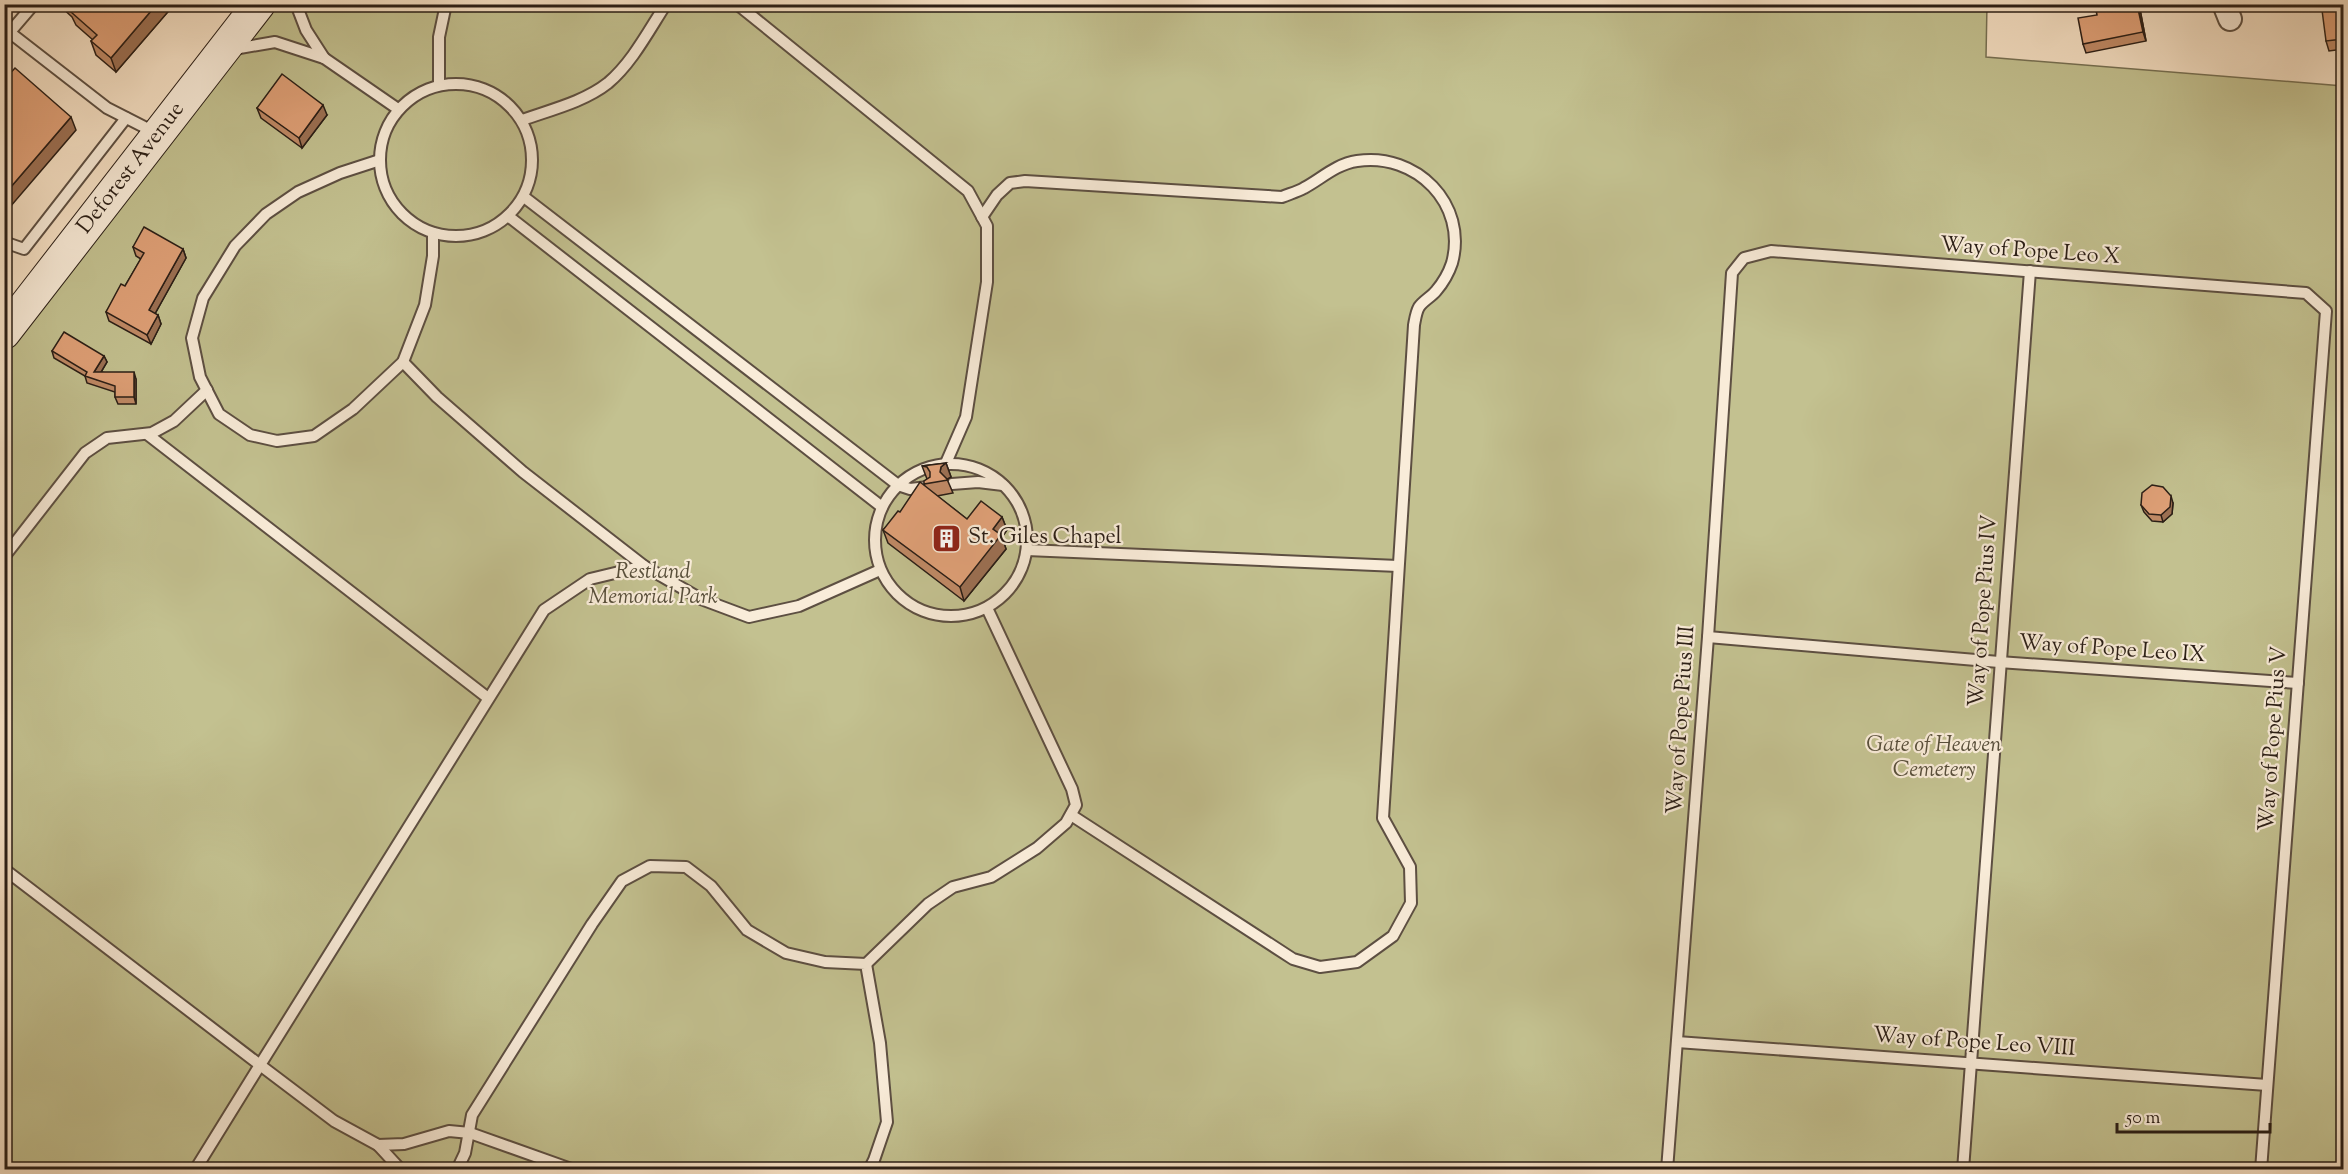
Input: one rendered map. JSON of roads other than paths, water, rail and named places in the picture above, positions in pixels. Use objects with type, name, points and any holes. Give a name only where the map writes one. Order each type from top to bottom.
[{"type":"street","name":"Deforest Avenue","points":[[9,318],[159,135],[224,51],[251,7]]},
{"type":"lane","points":[[34,4],[7,30],[107,108],[159,135]]},
{"type":"lane","points":[[296,4],[306,30],[324,57]]},
{"type":"lane","points":[[439,84],[439,37],[446,4]]},
{"type":"lane","points":[[522,120],[572,102],[607,83],[625,64],[666,4]]},
{"type":"lane","points":[[737,4],[968,190],[987,226],[987,282],[966,417],[946,463]]},
{"type":"lane","points":[[224,51],[275,42],[324,57],[398,109]]},
{"type":"lane","points":[[463,83],[486,88],[507,102],[522,120],[532,145],[532,172],[524,197],[508,216],[492,228],[473,235],[453,236],[433,232],[410,221],[393,203],[382,180],[380,160],[385,130],[398,109],[416,94],[439,84],[463,83]]},
{"type":"lane","points":[[4,242],[24,249],[126,118]]},
{"type":"lane","points":[[380,160],[340,173],[298,192],[266,214],[235,246],[203,298],[192,338],[200,377],[219,414],[250,435],[277,441],[314,436],[353,409],[403,362],[425,305],[434,256],[433,232]]},
{"type":"lane","points":[[982,216],[997,195],[1010,183],[1025,181],[1282,197],[1304,189],[1327,172],[1356,161],[1386,160],[1412,169],[1434,187],[1449,211],[1455,238],[1452,264],[1437,290],[1419,307],[1414,325],[1383,818],[1410,867],[1411,903],[1393,936],[1357,962],[1320,967],[1293,959],[1071,815]]},
{"type":"lane","points":[[524,197],[898,485],[910,489],[928,487]]},
{"type":"lane","points":[[508,216],[882,507]]},
{"type":"lane","name":"Way of Pope Leo X","points":[[1732,273],[1744,258],[1771,251],[2306,293],[2326,311]]},
{"type":"lane","name":"Way of Pope Pius IV","points":[[1963,1170],[1999,662],[2030,272]]},
{"type":"lane","name":"Way of Pope Pius III","points":[[1668,1170],[1708,637],[1732,273]]},
{"type":"lane","name":"Way of Pope Pius V","points":[[2260,1170],[2326,311]]},
{"type":"lane","points":[[403,362],[437,397],[523,472],[644,566],[701,599],[749,617],[799,606],[880,570]]},
{"type":"lane","points":[[4,557],[85,453],[107,438],[152,434],[174,421],[207,390]]},
{"type":"lane","points":[[147,434],[489,698]]},
{"type":"lane","points":[[946,463],[971,465],[995,477],[1013,495],[1025,518],[1027,550],[1022,570],[1008,592],[987,608],[962,616],[936,616],[912,606],[899,596],[893,591],[880,570],[874,546],[876,522],[885,499],[898,485],[922,468],[946,463]]},
{"type":"lane","points":[[952,484],[978,482],[1003,485]]},
{"type":"lane","points":[[1027,550],[1398,566]]},
{"type":"lane","points":[[195,1170],[544,610],[590,579],[644,566]]},
{"type":"lane","points":[[457,1170],[465,1153],[472,1115],[592,924],[622,881],[650,866],[686,867],[711,886],[747,930],[786,953],[825,962],[866,964],[928,904],[953,887],[991,877],[1036,848],[1066,823],[1076,806],[1072,789],[987,608]]},
{"type":"lane","name":"Way of Pope Leo IX","points":[[1708,637],[1999,662],[2298,683]]},
{"type":"lane","points":[[4,868],[334,1121],[378,1145],[401,1170]]},
{"type":"lane","points":[[866,964],[880,1043],[887,1122],[874,1160],[868,1170]]},
{"type":"lane","name":"Way of Pope Leo VIII","points":[[1677,1042],[2267,1085]]},
{"type":"lane","points":[[378,1145],[404,1144],[449,1131],[470,1133],[574,1170]]},
{"type":"place","name":"St. Giles Chapel","points":[[947,538]]},
{"type":"park label","name":"Restland Memorial Park","points":[[653,586]]},
{"type":"park label","name":"Gate of Heaven Cemetery","points":[[1934,758]]}]
